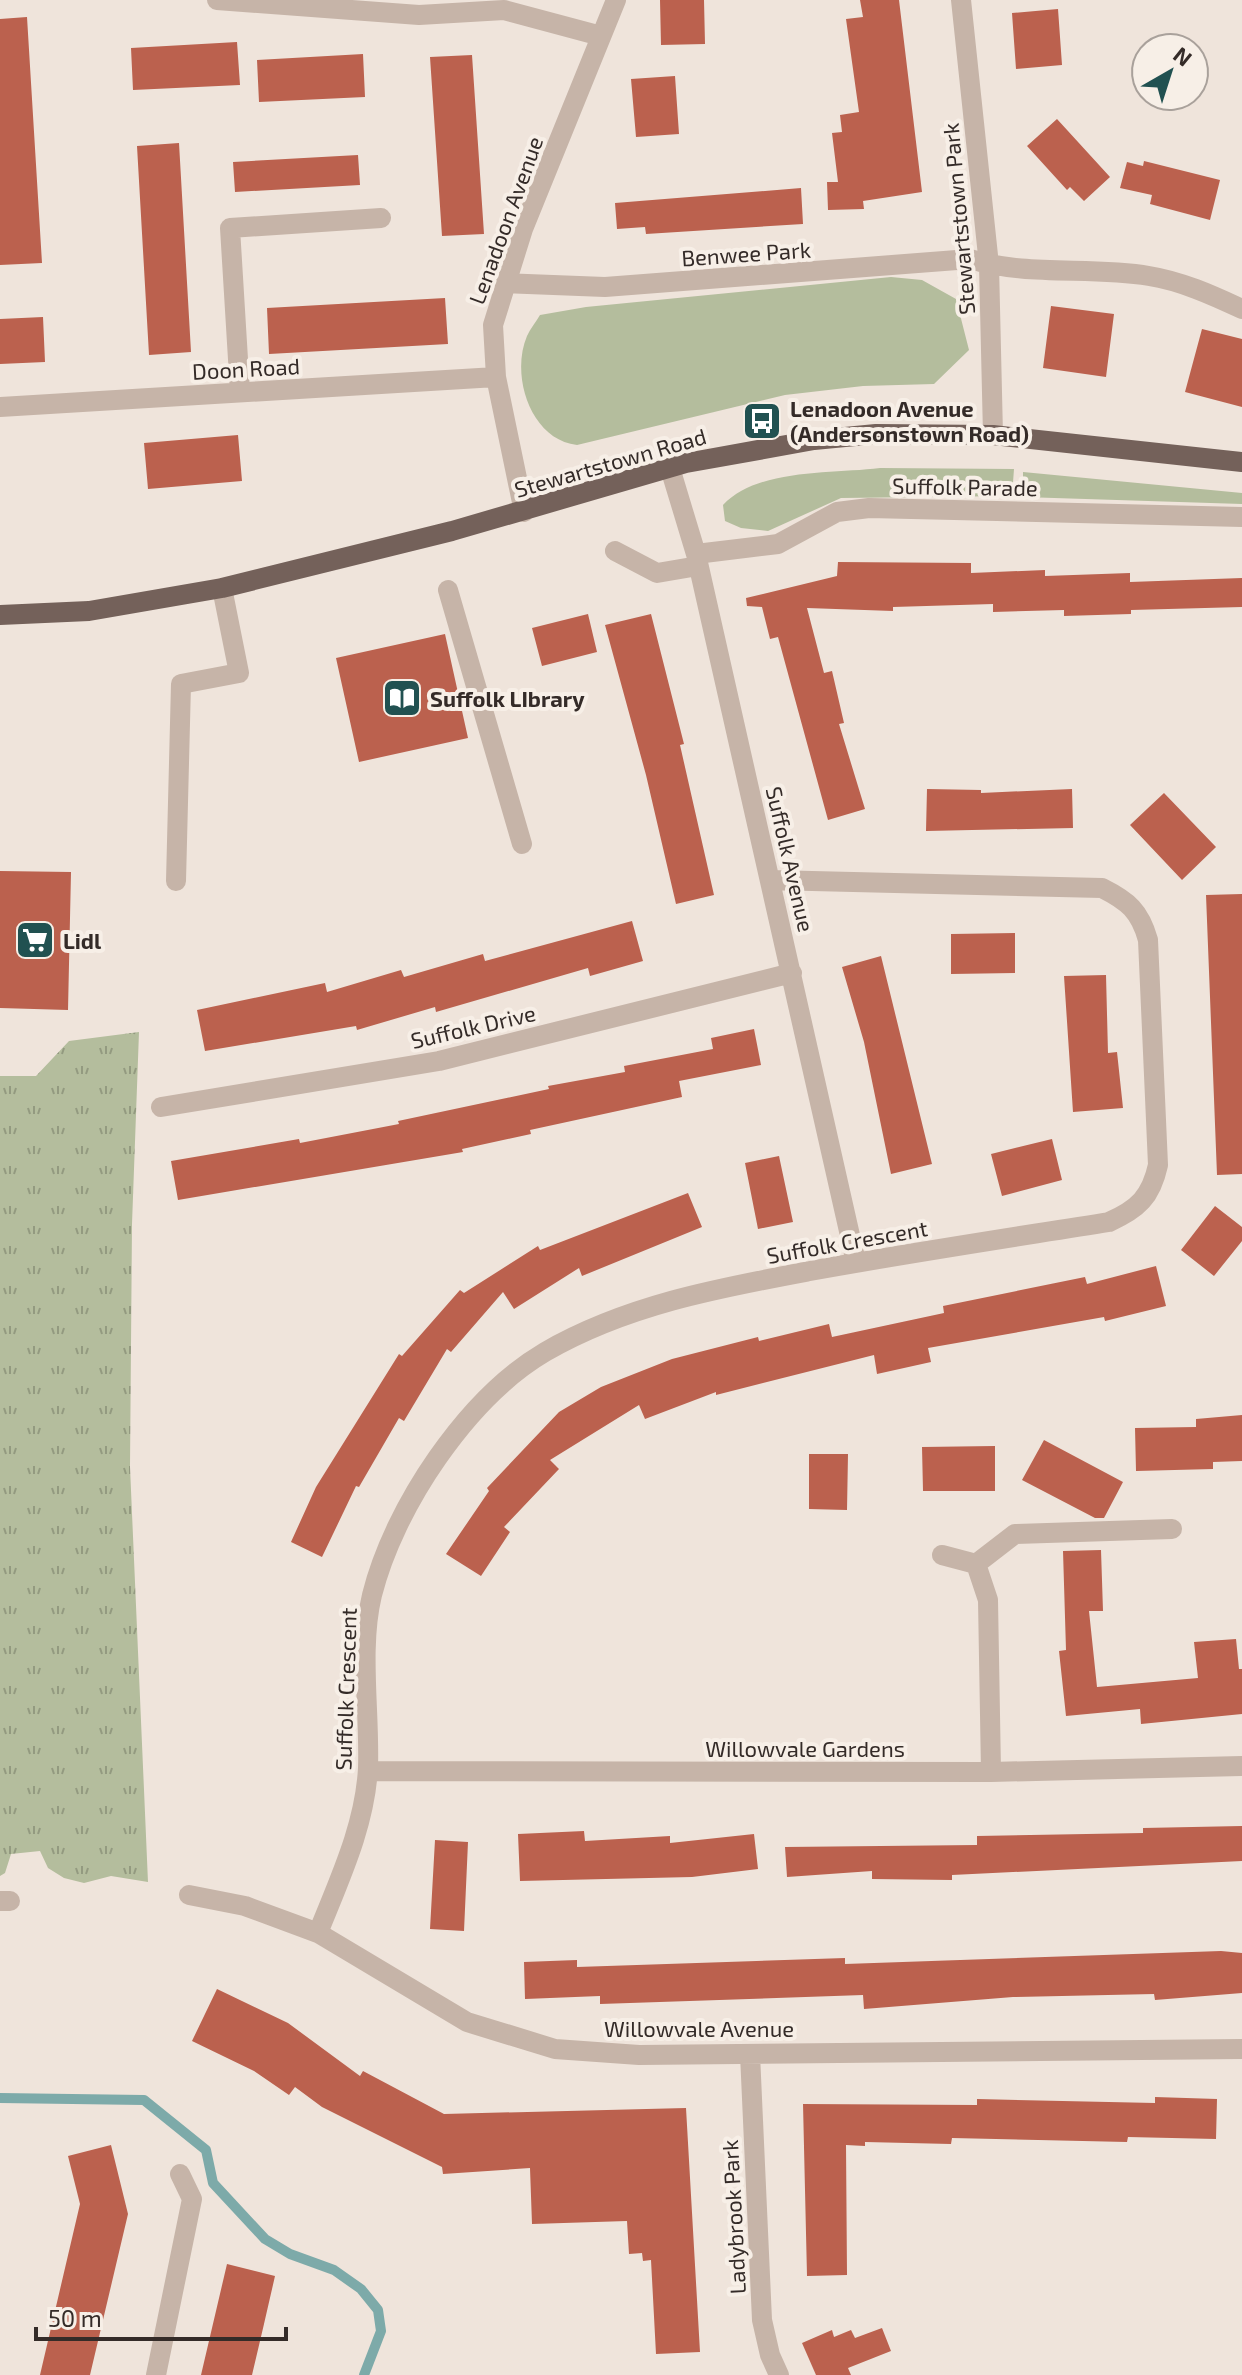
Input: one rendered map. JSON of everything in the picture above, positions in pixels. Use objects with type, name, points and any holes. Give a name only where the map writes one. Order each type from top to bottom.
[{"type":"main road","name":"Stewartstown Road","points":[[0,615],[89,611],[222,588],[524,512],[670,468],[742,451],[814,440],[890,433],[993,435],[1242,462]]},
{"type":"street","points":[[217,0],[291,3],[419,15],[504,10],[601,36]]},
{"type":"street","name":"Lenadoon Avenue","points":[[524,512],[496,377],[493,325],[504,283],[616,0]]},
{"type":"street","name":"Stewartstown Park","points":[[961,0],[989,265],[993,435]]},
{"type":"street","points":[[240,392],[230,228],[381,218]]},
{"type":"street","name":"Benwee Park","points":[[504,283],[605,287],[970,259],[989,265],[1149,276],[1195,289],[1242,309]]},
{"type":"street","name":"Doon Road","points":[[0,407],[496,377]]},
{"type":"street","name":"Suffolk Avenue","points":[[670,468],[697,560],[856,1262]]},
{"type":"street","name":"Suffolk Parade","points":[[615,551],[657,573],[697,560],[778,544],[837,512],[869,508],[1242,517]]},
{"type":"street","points":[[176,881],[181,684],[239,673],[222,588]]},
{"type":"street","points":[[448,590],[522,844]]},
{"type":"street","name":"Suffolk Crescent","points":[[318,1933],[344,1873],[368,1771],[368,1630],[372,1597],[392,1540],[415,1497],[450,1441],[505,1380],[593,1327],[698,1292],[856,1262],[1109,1222],[1131,1213],[1145,1201],[1158,1165],[1148,940],[1142,918],[1126,900],[1102,888],[771,880]]},
{"type":"street","name":"Suffolk Drive","points":[[161,1107],[439,1061],[792,973]]},
{"type":"street","points":[[976,1564],[1015,1534],[1172,1529]]},
{"type":"street","points":[[942,1555],[976,1564]]},
{"type":"street","points":[[976,1564],[988,1600],[991,1772]]},
{"type":"street","name":"Willowvale Gardens","points":[[368,1771],[991,1772],[1242,1766]]},
{"type":"street","name":"Willowvale Avenue","points":[[189,1895],[245,1906],[318,1933],[467,2022],[555,2049],[639,2055],[1242,2049]]},
{"type":"street","name":"Ladybrook Park","points":[[750,2054],[762,2320],[770,2355],[779,2375]]},
{"type":"street","points":[[156,2375],[192,2199],[180,2174]]},
{"type":"green space","points":[[891,277],[922,280],[956,299],[969,350],[934,384],[863,386],[785,395],[577,445],[561,441],[547,431],[528,404],[523,387],[522,352],[527,336],[540,315],[586,307]]},
{"type":"green space","points":[[880,468],[1014,469],[1012,496],[841,498],[768,531],[741,528],[725,521],[723,505],[756,484],[797,475]]},
{"type":"green space","points":[[1023,472],[1242,493],[1242,504],[1023,497]]},
{"type":"green space","points":[[139,1032],[132,1224],[130,1467],[148,1882],[111,1876],[84,1883],[64,1878],[48,1868],[40,1851],[11,1854],[5,1873],[0,1876],[0,1076],[36,1076],[69,1041]]},
{"type":"building","points":[[660,0],[704,0],[705,44],[661,45]]},
{"type":"building","points":[[860,0],[899,0],[922,192],[863,201],[864,209],[828,210],[827,182],[838,182],[832,133],[842,132],[840,115],[859,112],[846,19],[863,17]]},
{"type":"building","points":[[1058,9],[1062,65],[1016,69],[1012,13]]},
{"type":"building","points":[[27,17],[42,263],[0,265],[0,19]]},
{"type":"building","points":[[237,42],[240,85],[133,90],[131,48]]},
{"type":"building","points":[[363,54],[365,97],[259,102],[257,60]]},
{"type":"building","points":[[472,55],[484,234],[442,236],[430,57]]},
{"type":"building","points":[[675,76],[679,134],[636,137],[631,79]]},
{"type":"building","points":[[1057,119],[1110,177],[1084,201],[1070,187],[1067,190],[1027,146]]},
{"type":"building","points":[[179,143],[191,352],[149,355],[137,146]]},
{"type":"building","points":[[358,155],[360,185],[235,192],[233,162]]},
{"type":"building","points":[[1144,161],[1220,180],[1210,220],[1150,204],[1152,195],[1120,188],[1127,162],[1143,166]]},
{"type":"building","points":[[801,188],[803,224],[646,234],[645,227],[617,229],[615,203]]},
{"type":"building","points":[[445,298],[448,344],[269,354],[267,308]]},
{"type":"building","points":[[1051,306],[1114,314],[1106,377],[1043,368]]},
{"type":"building","points":[[43,317],[45,362],[0,364],[0,319]]},
{"type":"building","points":[[1202,329],[1242,339],[1242,407],[1185,392]]},
{"type":"building","points":[[238,435],[242,481],[148,489],[144,443]]},
{"type":"building","points":[[838,562],[971,563],[971,573],[1045,570],[1045,576],[1130,573],[1130,582],[1242,578],[1242,607],[1131,610],[1131,614],[1064,616],[1064,610],[993,612],[993,604],[893,607],[893,611],[807,608],[824,673],[832,671],[844,723],[839,724],[865,809],[828,820],[778,637],[770,639],[762,607],[747,606],[746,598],[837,576]]},
{"type":"building","points":[[588,614],[597,652],[542,666],[532,628]]},
{"type":"building","points":[[651,614],[684,744],[680,745],[714,895],[676,904],[646,775],[605,625]]},
{"type":"building","name":"Suffolk LIbrary","points":[[445,634],[468,738],[359,762],[336,658]]},
{"type":"building","points":[[927,789],[981,790],[981,793],[1072,789],[1073,828],[926,831]]},
{"type":"building","points":[[1164,793],[1216,847],[1182,880],[1130,825]]},
{"type":"building","name":"Lidl","points":[[0,871],[71,872],[68,1010],[0,1008]]},
{"type":"building","points":[[1242,894],[1242,1174],[1217,1175],[1206,895]]},
{"type":"building","points":[[632,921],[643,961],[590,976],[588,968],[436,1012],[435,1007],[357,1030],[356,1026],[205,1051],[197,1010],[325,983],[327,992],[401,970],[404,977],[483,954],[485,961]]},
{"type":"building","points":[[1015,933],[1015,973],[951,974],[951,934]]},
{"type":"building","points":[[881,956],[932,1164],[891,1174],[864,1042],[842,967]]},
{"type":"building","points":[[1106,975],[1108,1053],[1117,1052],[1123,1108],[1073,1112],[1064,976]]},
{"type":"building","points":[[754,1029],[761,1065],[679,1081],[682,1097],[530,1130],[531,1134],[462,1149],[463,1152],[178,1200],[171,1161],[299,1139],[300,1143],[399,1124],[398,1121],[549,1089],[548,1086],[625,1072],[624,1066],[713,1049],[711,1038]]},
{"type":"building","points":[[1052,1139],[1062,1180],[1002,1196],[991,1154]]},
{"type":"building","points":[[779,1156],[793,1222],[758,1229],[745,1163]]},
{"type":"building","points":[[688,1193],[702,1227],[582,1276],[579,1268],[514,1309],[503,1292],[451,1352],[447,1349],[404,1421],[399,1418],[359,1487],[356,1486],[322,1557],[291,1542],[316,1487],[399,1354],[402,1356],[460,1290],[464,1293],[538,1246],[540,1250]]},
{"type":"building","points":[[1215,1206],[1242,1227],[1242,1241],[1214,1276],[1181,1250]]},
{"type":"building","points":[[1156,1266],[1166,1306],[1105,1321],[1104,1317],[928,1348],[931,1362],[877,1374],[874,1355],[716,1395],[716,1392],[645,1419],[639,1405],[550,1460],[559,1469],[504,1527],[510,1532],[481,1576],[446,1554],[489,1491],[487,1488],[559,1412],[601,1387],[672,1359],[758,1337],[759,1341],[829,1324],[832,1337],[944,1313],[943,1306],[1085,1277],[1087,1284]]},
{"type":"building","points":[[1242,1415],[1242,1461],[1213,1462],[1213,1469],[1136,1471],[1135,1428],[1196,1427],[1196,1419]]},
{"type":"building","points":[[1044,1440],[1123,1482],[1104,1518],[1095,1518],[1022,1480]]},
{"type":"building","points":[[995,1446],[995,1491],[923,1491],[922,1447]]},
{"type":"building","points":[[809,1454],[848,1454],[847,1510],[809,1509]]},
{"type":"building","points":[[1101,1550],[1103,1611],[1089,1611],[1097,1687],[1198,1678],[1194,1642],[1236,1639],[1239,1669],[1242,1669],[1242,1714],[1141,1724],[1140,1709],[1066,1716],[1059,1651],[1066,1650],[1063,1551]]},
{"type":"building","points":[[1242,1826],[1242,1861],[952,1875],[952,1880],[872,1879],[872,1871],[787,1877],[785,1847],[977,1845],[977,1836],[1143,1833],[1143,1828]]},
{"type":"building","points":[[584,1831],[585,1841],[670,1836],[670,1843],[754,1834],[758,1869],[692,1877],[520,1881],[518,1834]]},
{"type":"building","points":[[435,1840],[468,1842],[464,1931],[430,1929]]},
{"type":"building","points":[[1221,1951],[1242,1953],[1242,1993],[1155,2000],[1154,1994],[1013,1997],[864,2009],[863,1995],[600,2004],[600,1996],[525,1999],[524,1962],[577,1960],[577,1967],[845,1958],[845,1964]]},
{"type":"building","points":[[217,1989],[288,2023],[360,2076],[363,2071],[444,2114],[686,2108],[700,2352],[656,2354],[651,2260],[643,2261],[642,2253],[629,2254],[627,2221],[532,2224],[530,2168],[443,2174],[442,2167],[322,2107],[295,2087],[289,2095],[254,2071],[192,2041]]},
{"type":"building","points":[[1155,2097],[1217,2099],[1216,2139],[1128,2137],[1127,2142],[952,2138],[951,2144],[865,2142],[865,2146],[846,2145],[847,2275],[807,2276],[803,2104],[977,2105],[977,2099],[1155,2103]]},
{"type":"building","points":[[111,2145],[128,2214],[90,2375],[40,2375],[80,2204],[68,2156]]},
{"type":"building","points":[[227,2264],[275,2276],[264,2324],[252,2375],[201,2375]]},
{"type":"building","points":[[882,2328],[891,2351],[848,2368],[851,2375],[816,2375],[802,2343],[832,2330],[834,2337],[851,2330],[855,2338]]},
{"type":"waterway","points":[[0,2098],[144,2100],[206,2150],[213,2183],[265,2239],[290,2254],[334,2270],[361,2289],[378,2310],[381,2331],[364,2375]]},
{"type":"place","name":"Lenadoon Avenue (Andersonstown Road)","points":[[762,421]]},
{"type":"place","name":"Suffolk LIbrary","points":[[402,698]]},
{"type":"place","name":"Lidl","points":[[35,940]]}]
